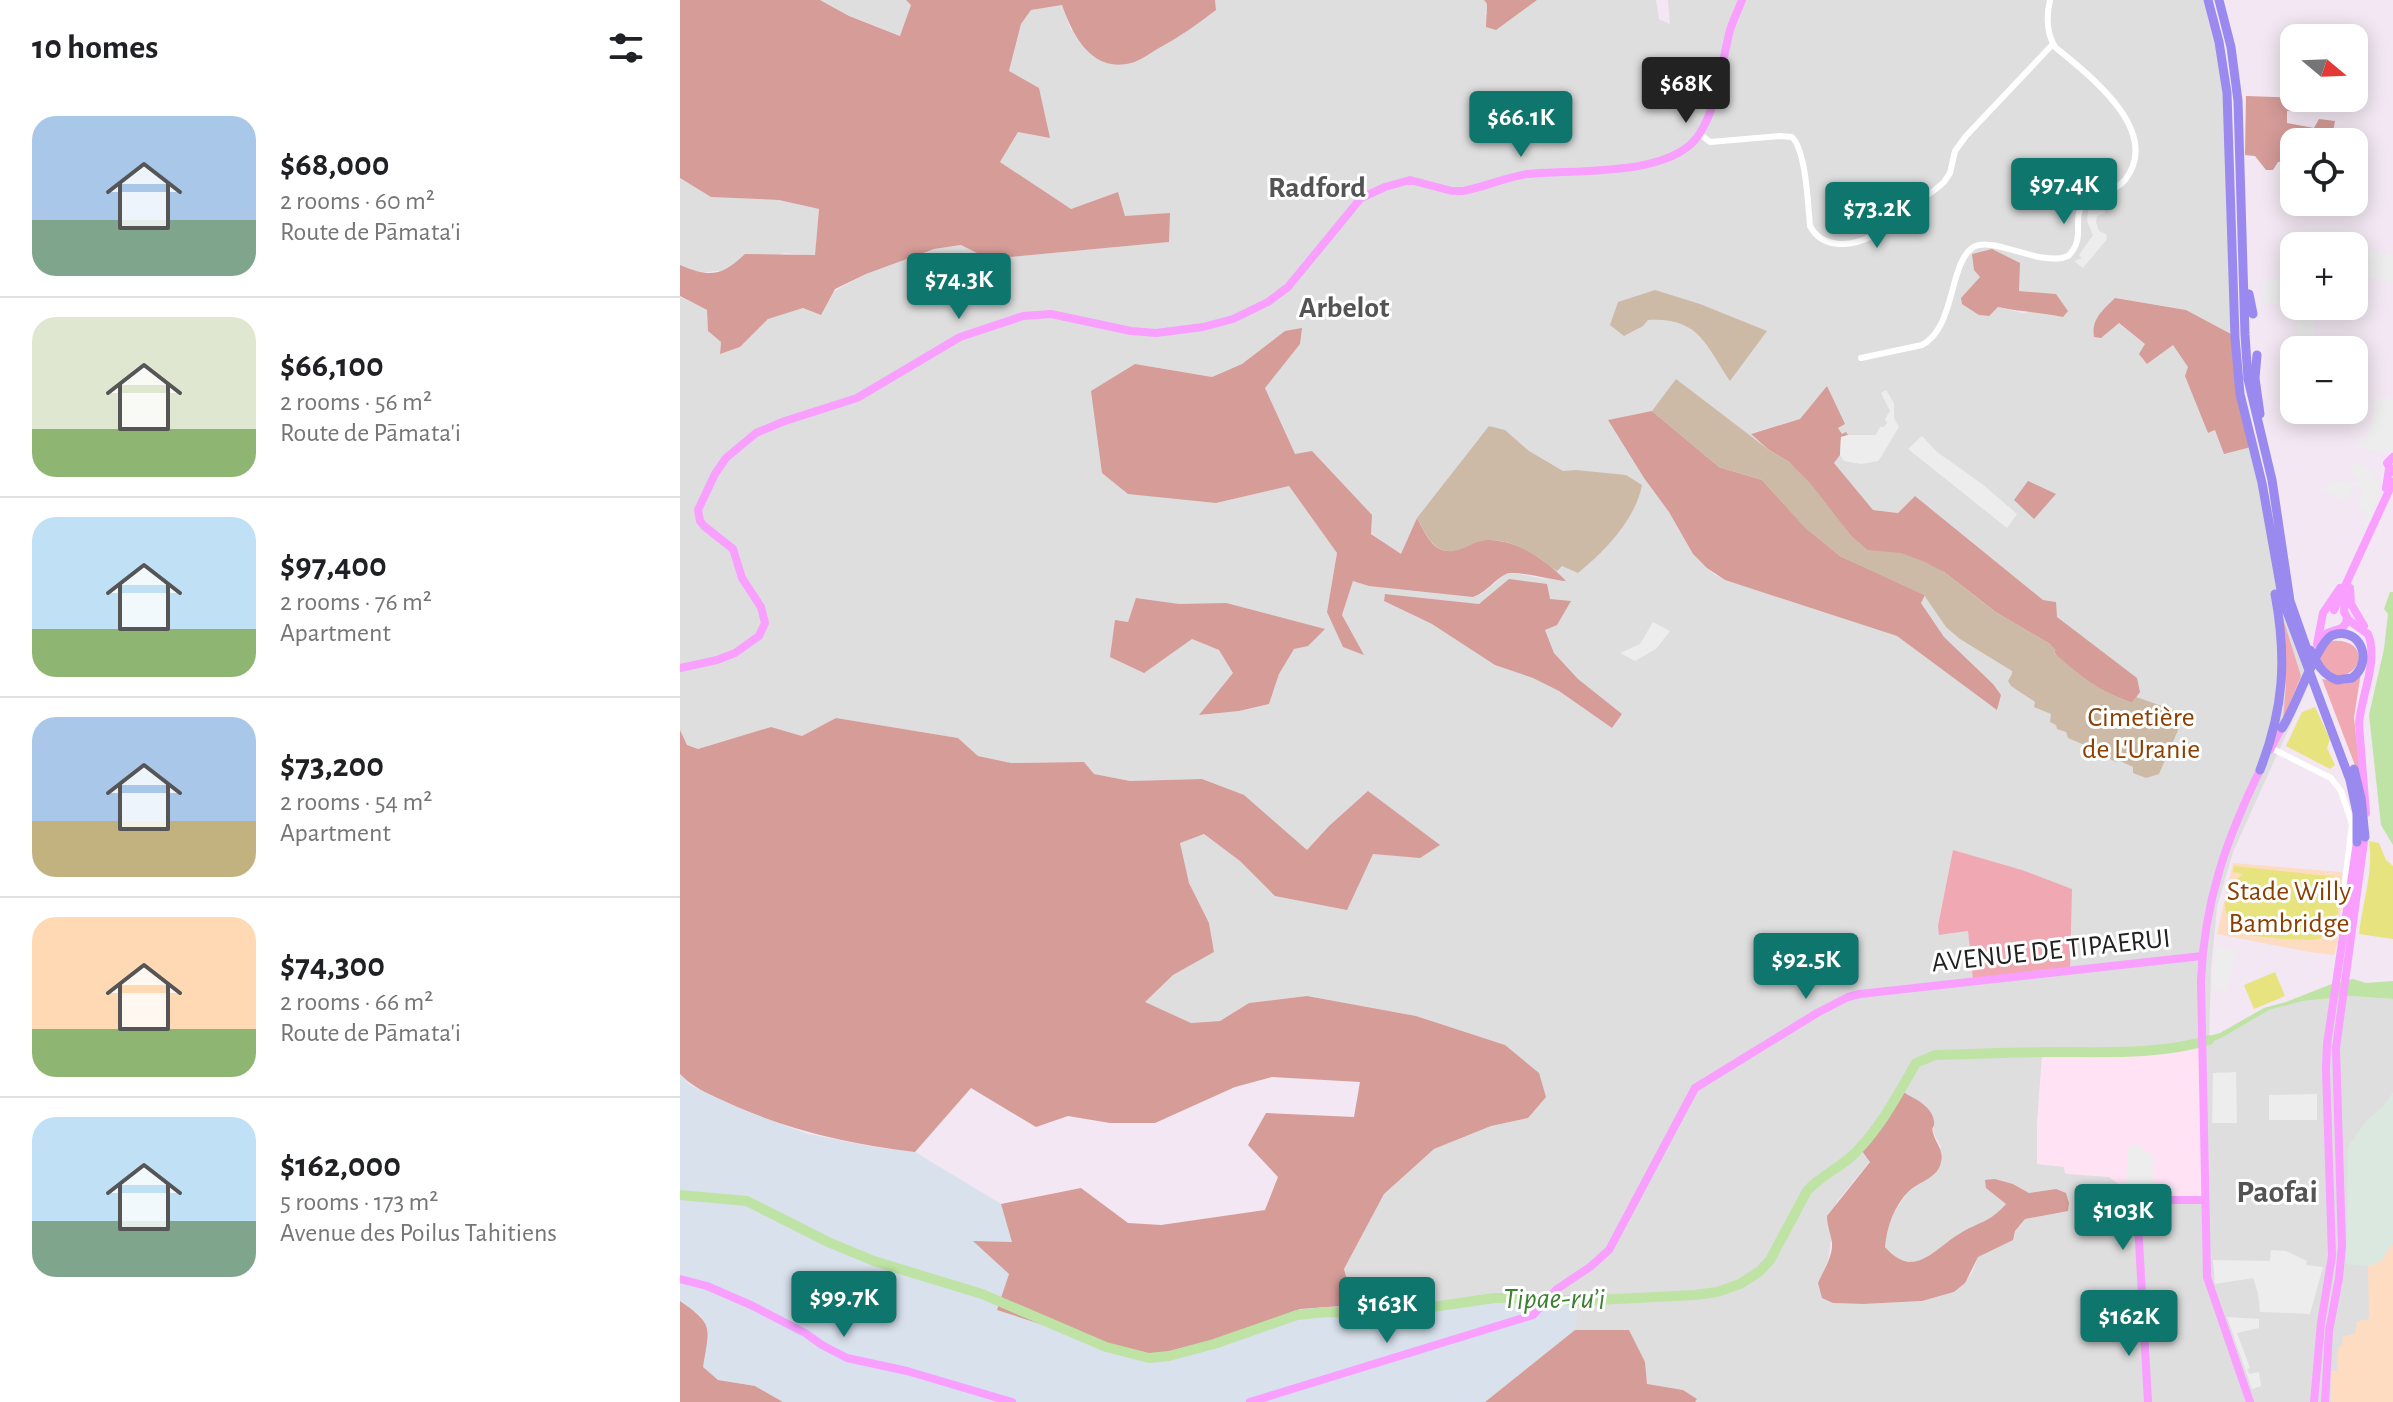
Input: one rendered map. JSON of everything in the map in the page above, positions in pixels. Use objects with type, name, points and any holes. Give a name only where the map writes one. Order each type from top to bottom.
[{"type":"highway","points":[[2208,0],[2227,93],[2237,374],[2242,406],[2260,473],[2283,601],[2296,640],[2318,685],[2353,788],[2361,839]]},
{"type":"highway","points":[[2219,0],[2237,87],[2246,361],[2251,396],[2274,491],[2287,588],[2299,629],[2322,670],[2337,680],[2352,678],[2363,662],[2361,639],[2338,620]]},
{"type":"highway","points":[[2243,229],[2253,314]]},
{"type":"highway","points":[[2257,355],[2255,378],[2260,408],[2259,429]]},
{"type":"highway","points":[[2260,770],[2277,716],[2283,682],[2283,644],[2271,567],[2270,535]]},
{"type":"highway","points":[[2282,728],[2327,639],[2338,634],[2347,635],[2356,640],[2363,651]]},
{"type":"highway","points":[[2312,650],[2318,685]]},
{"type":"main road","points":[[680,668],[735,653],[759,636],[765,623],[761,607],[742,578],[733,549],[704,526],[698,510],[726,458],[762,430],[857,398],[960,337],[1023,316],[1051,314],[1131,331],[1156,333],[1203,327],[1233,319],[1268,302],[1288,287],[1358,201],[1396,183],[1414,181],[1463,191],[1526,175],[1584,173],[1658,162],[1677,155],[1700,134],[1713,104],[1730,32],[1742,0]]},
{"type":"main road","points":[[2385,497],[2391,471],[2388,461],[2393,457]]},
{"type":"main road","points":[[2312,650],[2338,620],[2348,579],[2393,482]]},
{"type":"main road","points":[[2250,1402],[2207,1277],[2202,956],[2209,905],[2220,864],[2260,770],[2282,728],[2323,613],[2354,565]]},
{"type":"main road","points":[[2314,1402],[2332,1256],[2326,1069],[2332,1002],[2342,972],[2366,799],[2359,724],[2373,653],[2368,634],[2351,604],[2348,579]]},
{"type":"main road","points":[[2338,620],[2368,634]]},
{"type":"main road","points":[[2325,1402],[2329,1331],[2342,1246],[2336,1061],[2343,1003],[2346,909],[2361,839]]},
{"type":"main road","name":"AVENUE DE TIPAERUI","points":[[1250,1402],[1533,1315],[1564,1283],[1596,1263],[1609,1250],[1695,1088],[1830,1006],[1860,994],[2202,956]]},
{"type":"main road","points":[[2148,1402],[2136,1211],[2140,1201],[2148,1199],[2205,1200]]},
{"type":"main road","points":[[680,1279],[707,1286],[753,1306],[847,1358],[899,1368],[1012,1402]]},
{"type":"street","points":[[1861,358],[1922,345],[1931,340],[1946,314],[1965,256],[1974,247],[1989,244],[2051,260],[2068,256],[2077,244],[2082,207],[2117,187],[2129,174],[2136,146],[2133,133],[2123,113],[2053,44],[2047,20],[2050,0]]},
{"type":"street","points":[[1700,134],[1710,142],[1792,137],[1800,154],[1810,226],[1814,233],[1826,242],[1854,242],[1872,236],[1944,182],[1950,173],[1955,150],[1966,136],[2053,44]]},
{"type":"street","points":[[2271,748],[2337,784],[2352,824],[2343,898],[2346,909]]},
{"type":"shaded area","points":[[680,0],[820,0],[849,16],[900,36],[911,5],[906,0],[1215,0],[1216,10],[1188,30],[1138,61],[1117,65],[1105,63],[1086,49],[1072,29],[1062,5],[1031,10],[1021,24],[1009,71],[1039,88],[1050,138],[1018,132],[1000,162],[1071,209],[1118,192],[1125,216],[1170,213],[1169,242],[989,259],[961,245],[934,249],[835,289],[821,315],[803,308],[768,319],[740,347],[720,354],[721,342],[708,331],[707,310],[680,296],[680,265],[715,273],[729,267],[745,254],[815,255],[819,209],[779,200],[711,197],[680,178]]},
{"type":"shaded area","points":[[820,0],[906,0],[912,5],[901,36],[849,16]]},
{"type":"shaded area","points":[[1215,0],[1484,0],[1487,4],[1485,15],[1537,0],[1656,0],[1659,19],[1670,24],[1668,0],[2203,0],[2221,68],[2231,334],[2186,310],[2115,298],[2101,338],[2118,323],[2145,344],[2173,344],[2188,367],[2208,433],[2215,430],[2251,447],[2282,607],[2309,684],[2233,852],[2217,907],[2209,1042],[2269,1010],[2303,1001],[2351,996],[2393,999],[2393,1402],[1695,1402],[1697,1399],[1683,1390],[1647,1385],[1645,1362],[1629,1331],[1575,1330],[1578,1301],[1494,1298],[1393,1310],[1354,1305],[1344,1269],[1384,1194],[1434,1149],[1491,1126],[1528,1118],[1505,1045],[1416,1016],[1307,996],[1249,1003],[1220,1021],[1191,1023],[1144,1002],[1173,975],[1214,952],[1209,923],[1189,883],[1179,843],[1204,834],[1240,861],[1373,854],[1420,857],[1369,791],[1307,850],[1202,779],[1130,781],[1093,774],[1084,762],[1011,763],[978,756],[958,738],[836,718],[802,736],[771,727],[698,749],[687,745],[680,730],[680,297],[707,310],[708,331],[721,342],[720,353],[740,347],[768,319],[803,308],[866,274],[934,249],[961,245],[989,259],[1168,242],[1125,216],[1118,192],[1071,209],[1000,162],[1018,132],[1049,138],[1009,72],[1021,24],[1031,10],[1062,5],[1071,30],[1216,10]],"holes":[[[1980,277],[2019,291],[2056,294],[2063,317],[1998,307],[1988,316],[1979,315],[1962,297]],[[1285,331],[1300,344],[1265,387],[1276,415],[1295,455],[1312,451],[1329,470],[1371,533],[1401,555],[1417,519],[1548,580],[1516,573],[1506,574],[1481,594],[1353,581],[1342,615],[1327,612],[1337,553],[1289,486],[1216,503],[1135,364],[1212,377],[1242,364]],[[1827,386],[1844,423],[1838,428],[1847,435],[1841,437],[1834,463],[1873,510],[1898,513],[1915,496],[2043,600],[2056,602],[2056,617],[2137,678],[2043,640],[1990,606],[1867,550],[1752,433],[1800,419]],[[1608,420],[1719,467],[1753,478],[1775,493],[1806,528],[1840,556],[1924,595],[1921,603],[1944,637],[1993,684],[1998,710],[1897,636],[1715,575],[1693,554]],[[1386,594],[1479,604],[1545,629],[1554,653],[1578,679],[1622,714],[1612,728],[1559,691],[1384,601]],[[1137,598],[1324,629],[1308,645],[1294,649],[1279,674],[1269,704],[1200,715],[1234,673],[1219,650],[1192,639],[1115,621],[1128,622]],[[2072,889],[1973,981],[1968,931],[1939,935]],[[1903,1093],[1926,1106],[1934,1119],[1933,1132],[1941,1147],[1893,1213],[1887,1230],[1885,1247],[1896,1259],[1912,1262],[1927,1259],[1960,1233],[1991,1220],[2006,1204],[1995,1179],[2029,1193],[2056,1189],[2045,1214],[2025,1219],[2015,1231],[1978,1257],[1972,1273],[1955,1292],[1922,1301],[1833,1303],[1818,1283],[1828,1261],[1836,1203],[1870,1161],[1862,1151],[1887,1121]]]},
{"type":"shaded area","points":[[1484,0],[1537,0],[1496,30],[1486,27],[1487,4]]},
{"type":"shaded area","points":[[2246,96],[2280,97],[2280,112],[2287,112],[2287,123],[2314,128],[2280,128],[2280,162],[2273,170],[2266,170],[2255,156],[2245,155]]},
{"type":"shaded area","points":[[2319,119],[2335,121],[2334,128],[2314,128]]},
{"type":"shaded area","points":[[680,178],[711,197],[779,200],[819,209],[815,256],[784,253],[728,270],[698,273],[680,265]]},
{"type":"shaded area","points":[[2103,200],[2105,213],[2097,216],[2096,222],[2107,239],[2083,268],[2074,261],[2082,258],[2079,255],[2093,235],[2087,221],[2088,211],[2092,204]]},
{"type":"shaded area","points":[[1992,249],[2020,263],[2019,291],[2056,294],[2068,311],[2063,317],[1998,307],[1989,316],[1979,315],[1962,304],[1961,298],[1980,277],[1974,270],[1972,254]]},
{"type":"shaded area","points":[[2368,251],[2393,255],[2393,282],[2368,278]]},
{"type":"shaded area","points":[[2280,280],[2280,304],[2263,303],[2261,281]]},
{"type":"shaded area","points":[[2115,298],[2186,310],[2231,334],[2251,447],[2224,454],[2215,430],[2208,433],[2185,376],[2188,367],[2173,345],[2147,364],[2139,354],[2145,344],[2119,323],[2101,338],[2094,337],[2096,320]]},
{"type":"shaded area","points":[[2298,320],[2314,320],[2315,336],[2298,336]]},
{"type":"shaded area","points":[[1302,328],[1300,344],[1265,388],[1295,454],[1312,451],[1372,515],[1371,534],[1401,554],[1417,518],[1431,541],[1441,550],[1457,550],[1485,540],[1502,541],[1532,553],[1566,581],[1511,573],[1473,597],[1369,586],[1353,581],[1342,615],[1364,655],[1343,647],[1327,612],[1337,553],[1289,486],[1216,503],[1128,494],[1102,473],[1091,391],[1135,364],[1212,377],[1242,364],[1285,331]]},
{"type":"shaded area","points":[[1827,386],[1845,424],[1838,428],[1842,434],[1846,432],[1848,435],[1841,437],[1840,455],[1834,463],[1873,510],[1898,513],[1915,496],[2043,600],[2056,602],[2057,617],[2137,678],[2140,692],[2132,703],[2074,673],[2050,644],[1997,613],[1944,572],[1867,550],[1852,537],[1789,462],[1751,434],[1800,419]]},
{"type":"shaded area","points":[[1886,390],[1894,403],[1894,418],[1899,427],[1878,461],[1861,464],[1844,461],[1840,455],[1841,437],[1876,435],[1880,427],[1887,423],[1885,419],[1890,411],[1881,393]]},
{"type":"shaded area","points":[[2376,397],[2393,399],[2393,448],[2388,452],[2367,451],[2368,447],[2361,449],[2356,444],[2357,439],[2366,440]]},
{"type":"shaded area","points":[[1652,411],[1719,467],[1762,480],[1806,528],[1840,556],[1925,595],[1921,603],[1944,637],[2001,695],[1997,710],[1897,636],[1725,580],[1707,568],[1693,554],[1608,420]]},
{"type":"shaded area","points":[[1922,436],[1937,452],[1981,483],[2017,514],[2007,528],[1908,449]]},
{"type":"shaded area","points":[[2355,461],[2371,471],[2379,485],[2378,497],[2367,526],[2363,523],[2368,513],[2357,507],[2364,489],[2354,484],[2345,501],[2323,490],[2324,486],[2335,482],[2357,481],[2358,478],[2350,471]]},
{"type":"shaded area","points":[[2028,481],[2056,494],[2034,519],[2014,500]]},
{"type":"shaded area","points":[[1509,579],[1547,584],[1550,599],[1571,601],[1557,625],[1545,630],[1554,653],[1578,679],[1622,714],[1612,728],[1559,691],[1495,665],[1432,624],[1384,601],[1385,594],[1479,604]]},
{"type":"shaded area","points":[[2390,592],[2393,592],[2393,845],[2381,825],[2369,715],[2384,649],[2388,614],[2384,609]]},
{"type":"shaded area","points":[[1136,598],[1179,604],[1226,603],[1325,629],[1308,646],[1294,649],[1279,674],[1269,704],[1199,715],[1233,673],[1219,650],[1192,639],[1144,673],[1110,657],[1115,620],[1128,622]]},
{"type":"shaded area","points":[[2281,612],[2301,676],[2283,720],[2286,685]]},
{"type":"shaded area","points":[[1653,622],[1670,631],[1656,649],[1635,661],[1620,653],[1640,644]]},
{"type":"shaded area","points":[[2332,641],[2351,645],[2359,656],[2354,669],[2337,677],[2320,663],[2323,650]]},
{"type":"shaded area","points":[[2361,672],[2354,718],[2361,781],[2322,679],[2342,684]]},
{"type":"shaded area","points":[[836,718],[958,738],[978,756],[1011,763],[1084,762],[1094,774],[1130,781],[1202,779],[1244,795],[1307,850],[1368,791],[1440,845],[1420,858],[1373,854],[1347,910],[1275,896],[1240,861],[1204,834],[1180,843],[1189,883],[1209,923],[1214,952],[1173,975],[1145,1002],[1191,1023],[1220,1021],[1249,1003],[1307,996],[1416,1016],[1505,1045],[1539,1073],[1546,1097],[1528,1118],[1491,1126],[1434,1149],[1384,1194],[1344,1269],[1354,1305],[1300,1309],[1214,1342],[1180,1352],[1146,1356],[1110,1351],[1065,1332],[997,1310],[1009,1274],[973,1241],[1012,1242],[1001,1204],[1081,1188],[1128,1223],[1161,1225],[1265,1210],[1278,1177],[1248,1145],[1266,1113],[1354,1117],[1360,1082],[1272,1077],[1235,1087],[1155,1123],[1110,1123],[1068,1116],[1036,1127],[971,1088],[915,1152],[865,1145],[792,1127],[745,1110],[690,1083],[680,1074],[680,730],[687,745],[698,749],[771,727],[802,736]]},
{"type":"shaded area","points":[[1953,850],[2022,870],[2072,889],[2070,970],[1973,981],[1968,931],[1939,935],[1938,926]]},
{"type":"shaded area","points":[[2216,946],[2237,951],[2228,989],[2212,991]]},
{"type":"shaded area","points":[[2353,979],[2366,983],[2393,981],[2393,999],[2351,996],[2303,1001],[2269,1010],[2209,1043],[2209,1036],[2264,1008]]},
{"type":"shaded area","points":[[2205,1043],[2205,1198],[2137,1198],[2109,1177],[2068,1174],[2064,1167],[2037,1164],[2042,1055],[2135,1054]]},
{"type":"shaded area","points":[[2236,1072],[2237,1123],[2212,1123],[2213,1073]]},
{"type":"shaded area","points":[[680,1074],[690,1085],[746,1111],[808,1134],[915,1152],[1001,1204],[1013,1242],[974,1241],[1009,1274],[998,1310],[1065,1332],[1091,1345],[1214,1342],[1300,1309],[1354,1305],[1393,1310],[1420,1309],[1494,1298],[1578,1301],[1575,1330],[1485,1402],[783,1402],[755,1386],[718,1380],[703,1367],[701,1316],[680,1301]]},
{"type":"shaded area","points":[[1903,1092],[1922,1104],[1933,1116],[1932,1129],[1942,1158],[1936,1172],[1909,1191],[1895,1210],[1885,1247],[1895,1257],[1914,1262],[1923,1259],[2000,1210],[2006,1204],[1986,1188],[1985,1180],[1995,1179],[2013,1184],[2029,1193],[2056,1189],[2066,1193],[2068,1211],[2025,1219],[2015,1231],[2013,1240],[1978,1257],[1965,1283],[1954,1292],[1922,1301],[1833,1303],[1822,1298],[1818,1283],[1832,1248],[1827,1216],[1870,1162],[1862,1151],[1887,1121]]},
{"type":"shaded area","points":[[2393,1092],[2393,1243],[2381,1261],[2372,1266],[2346,1264],[2348,1147],[2366,1121]]},
{"type":"shaded area","points":[[2317,1094],[2317,1120],[2269,1120],[2269,1095]]},
{"type":"shaded area","points":[[2136,1144],[2154,1156],[2154,1194],[2138,1194],[2126,1184],[2128,1147]]},
{"type":"shaded area","points":[[2271,1250],[2286,1251],[2307,1261],[2306,1265],[2323,1267],[2310,1314],[2260,1312],[2253,1278],[2215,1284],[2213,1260],[2270,1261]]},
{"type":"shaded area","points":[[680,1301],[699,1316],[707,1328],[703,1367],[718,1380],[755,1386],[783,1402],[680,1402]]},
{"type":"shaded area","points":[[2227,1317],[2259,1319],[2259,1328],[2237,1333],[2250,1368],[2247,1369],[2249,1374],[2259,1372],[2261,1386],[2252,1389]]},
{"type":"shaded area","points":[[1575,1330],[1629,1330],[1645,1362],[1647,1384],[1683,1390],[1697,1399],[1695,1402],[1485,1402]]},
{"type":"green space","points":[[1655,290],[1767,331],[1730,381],[1707,345],[1690,328],[1665,320],[1648,320],[1624,336],[1610,325],[1618,302]]},
{"type":"green space","name":"Cimetière de L'Uranie","points":[[1676,379],[1789,462],[1811,484],[1852,537],[1867,550],[1901,553],[1944,572],[1997,613],[2050,644],[2056,650],[2054,653],[2073,669],[2109,693],[2132,703],[2136,697],[2185,714],[2159,774],[2146,778],[2133,773],[2133,767],[2089,752],[2087,746],[2068,738],[2066,732],[2050,722],[2051,714],[2034,707],[2035,702],[2011,686],[2008,681],[2012,671],[1946,627],[1924,595],[1840,556],[1805,528],[1762,480],[1719,467],[1652,411]]},
{"type":"green space","points":[[1489,426],[1505,430],[1529,451],[1563,471],[1626,475],[1642,485],[1633,510],[1618,534],[1578,573],[1562,566],[1557,571],[1525,550],[1498,541],[1484,540],[1458,550],[1443,550],[1432,543],[1424,531],[1417,518]]},
{"type":"green space","points":[[2315,707],[2330,739],[2327,748],[2335,765],[2330,769],[2286,746],[2302,712]]},
{"type":"green space","points":[[2369,841],[2379,843],[2386,860],[2393,866],[2393,939],[2359,934],[2369,876]]},
{"type":"green space","name":"Stade Willy Bambridge","points":[[2233,863],[2341,872],[2338,941],[2334,955],[2217,934]]},
{"type":"green space","name":"Stade Willy Bambridge","points":[[2234,866],[2336,877],[2336,883],[2327,883],[2338,902],[2333,927],[2325,936],[2313,940],[2270,938],[2241,932],[2232,924],[2225,909],[2229,890],[2243,874],[2233,872]]},
{"type":"green space","points":[[2275,972],[2285,996],[2254,1009],[2244,985]]},
{"type":"green space","points":[[2393,1243],[2393,1402],[2331,1402],[2331,1371],[2337,1371],[2338,1349],[2343,1336],[2355,1334],[2357,1321],[2369,1317],[2368,1266],[2381,1261]]},
{"type":"waterway","name":"Tipae-ru’i","points":[[680,1195],[747,1201],[828,1242],[874,1261],[982,1294],[1106,1347],[1149,1358],[1169,1356],[1297,1315],[1327,1312],[1385,1314],[1494,1298],[1578,1301],[1717,1292],[1740,1284],[1770,1260],[1807,1191],[1865,1142],[1889,1110],[1916,1063],[1935,1055],[2132,1052],[2209,1040]]},
{"type":"district","name":"Radford","points":[[1317,188]]},
{"type":"district","name":"Arbelot","points":[[1344,308]]},
{"type":"district","name":"Paofai","points":[[2277,1192]]}]
